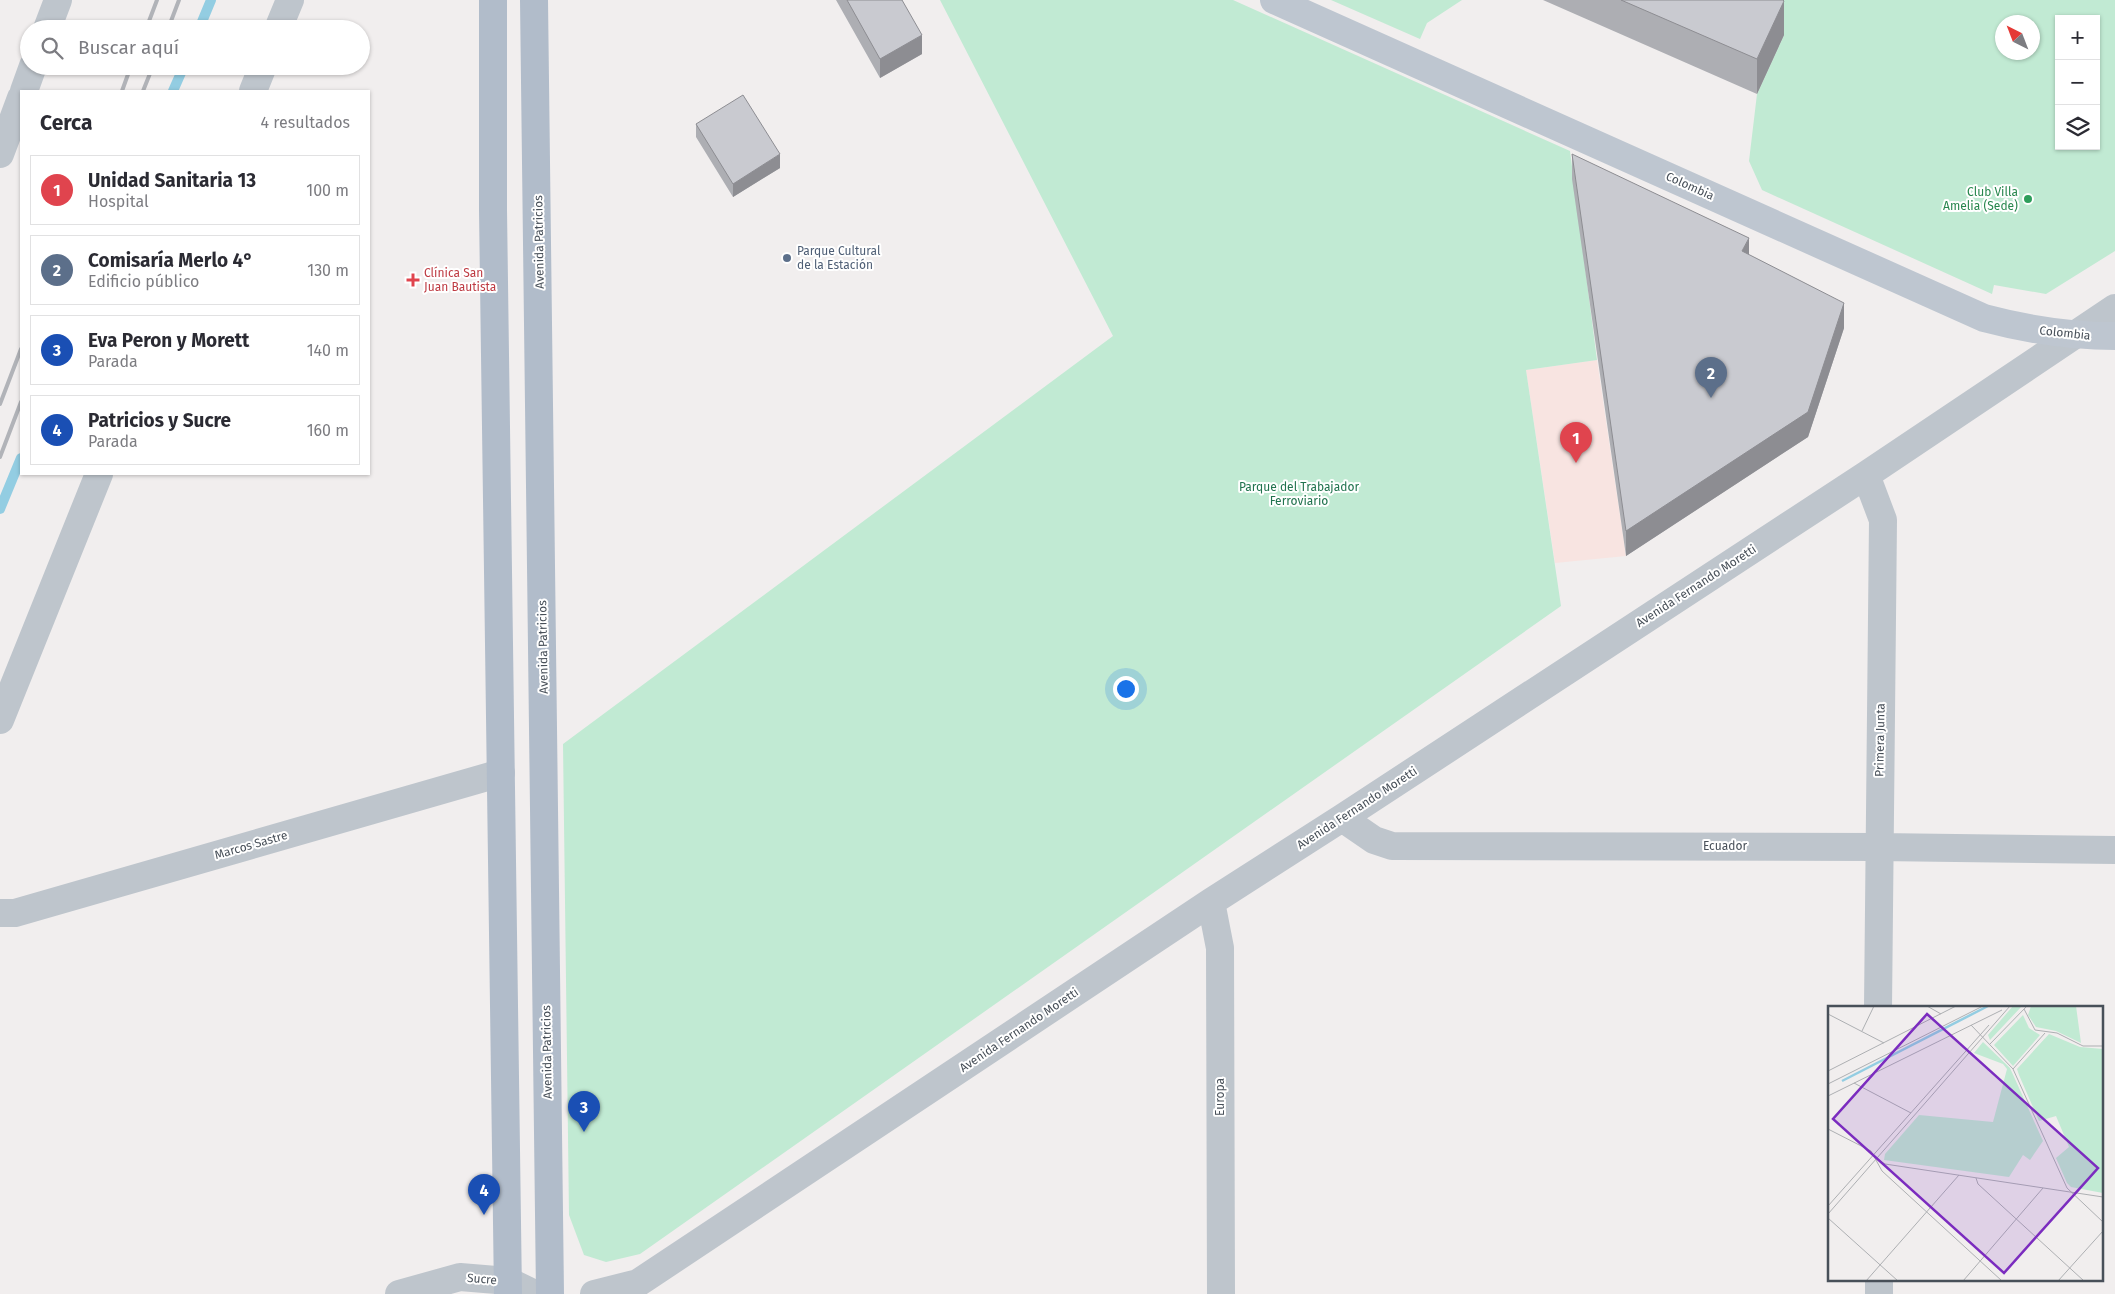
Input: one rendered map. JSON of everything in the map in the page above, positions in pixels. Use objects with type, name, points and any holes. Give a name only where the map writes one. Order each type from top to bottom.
[{"type":"main road","points":[[493,0],[493,210],[508,1288]]},
{"type":"main road","name":"Avenida Patricios","points":[[534,0],[550,1294]]},
{"type":"street","points":[[51,20],[58,0]]},
{"type":"street","points":[[282,20],[290,0]]},
{"type":"street","name":"Colombia","points":[[1274,0],[1984,318],[2022,328],[2073,336],[2115,336]]},
{"type":"street","points":[[24,90],[30,75]]},
{"type":"street","points":[[253,90],[259,75]]},
{"type":"street","points":[[0,154],[20,101]]},
{"type":"street","name":"Avenida Fernando Moretti","points":[[594,1294],[638,1283],[1211,902],[1866,475],[2115,308]]},
{"type":"street","points":[[0,720],[99,475]]},
{"type":"street","name":"Primera Junta","points":[[1866,475],[1883,520],[1878,847],[1878,1006]]},
{"type":"street","name":"Marcos Sastre","points":[[0,913],[15,913],[501,773]]},
{"type":"street","name":"Ecuador","points":[[1342,818],[1374,840],[1392,846],[1878,847],[2115,850]]},
{"type":"street","name":"Europa","points":[[1211,902],[1220,948],[1221,1294]]},
{"type":"street","name":"Sucre","points":[[399,1294],[460,1277],[508,1288]]},
{"type":"street","points":[[508,1288],[535,1294]]},
{"type":"shaded area","points":[[1597,360],[1626,556],[1555,563],[1526,370]]},
{"type":"green space","name":"Parque del Trabajador Ferroviario","points":[[940,0],[1233,0],[1570,151],[1597,360],[1526,370],[1561,606],[640,1254],[606,1262],[584,1255],[569,1215],[563,744],[1113,336]]},
{"type":"green space","points":[[1331,0],[1462,0],[1427,23],[1420,39]]},
{"type":"green space","name":"Club Villa Amelia (Sede)","points":[[1709,0],[2115,0],[2115,251],[2046,294],[1994,285],[1992,294],[1762,190],[1749,161],[1757,94],[1784,35]]},
{"type":"building","points":[[847,0],[902,0],[922,35],[880,59]]},
{"type":"building","points":[[1621,0],[1783,0],[1784,1],[1757,59]]},
{"type":"building","points":[[743,95],[780,154],[733,184],[696,124]]},
{"type":"building","points":[[1572,154],[1749,238],[1742,251],[1844,303],[1808,412],[1626,531]]},
{"type":"waterway","points":[[203,20],[211,0]]},
{"type":"waterway","points":[[173,90],[180,75]]},
{"type":"waterway","points":[[0,509],[20,460]]},
{"type":"railway","points":[[149,20],[157,0]]},
{"type":"railway","points":[[171,20],[179,0]]},
{"type":"railway","points":[[122,90],[128,75]]},
{"type":"railway","points":[[143,90],[149,75]]},
{"type":"railway","points":[[0,404],[20,352]]},
{"type":"railway","points":[[0,457],[20,405]]},
{"type":"place","name":"Club Villa Amelia (Sede)","points":[[2028,199]]},
{"type":"place","name":"Parque Cultural de la Estación","points":[[787,258]]},
{"type":"place","name":"Clínica San Juan Bautista","points":[[413,280]]},
{"type":"place","name":"Comisaría Merlo 4°","points":[[1711,398]]},
{"type":"place","name":"Unidad Sanitaria 13","points":[[1576,463]]},
{"type":"place","name":"Eva Peron y Morett","points":[[584,1132]]},
{"type":"place","name":"Patricios y Sucre","points":[[484,1215]]}]
